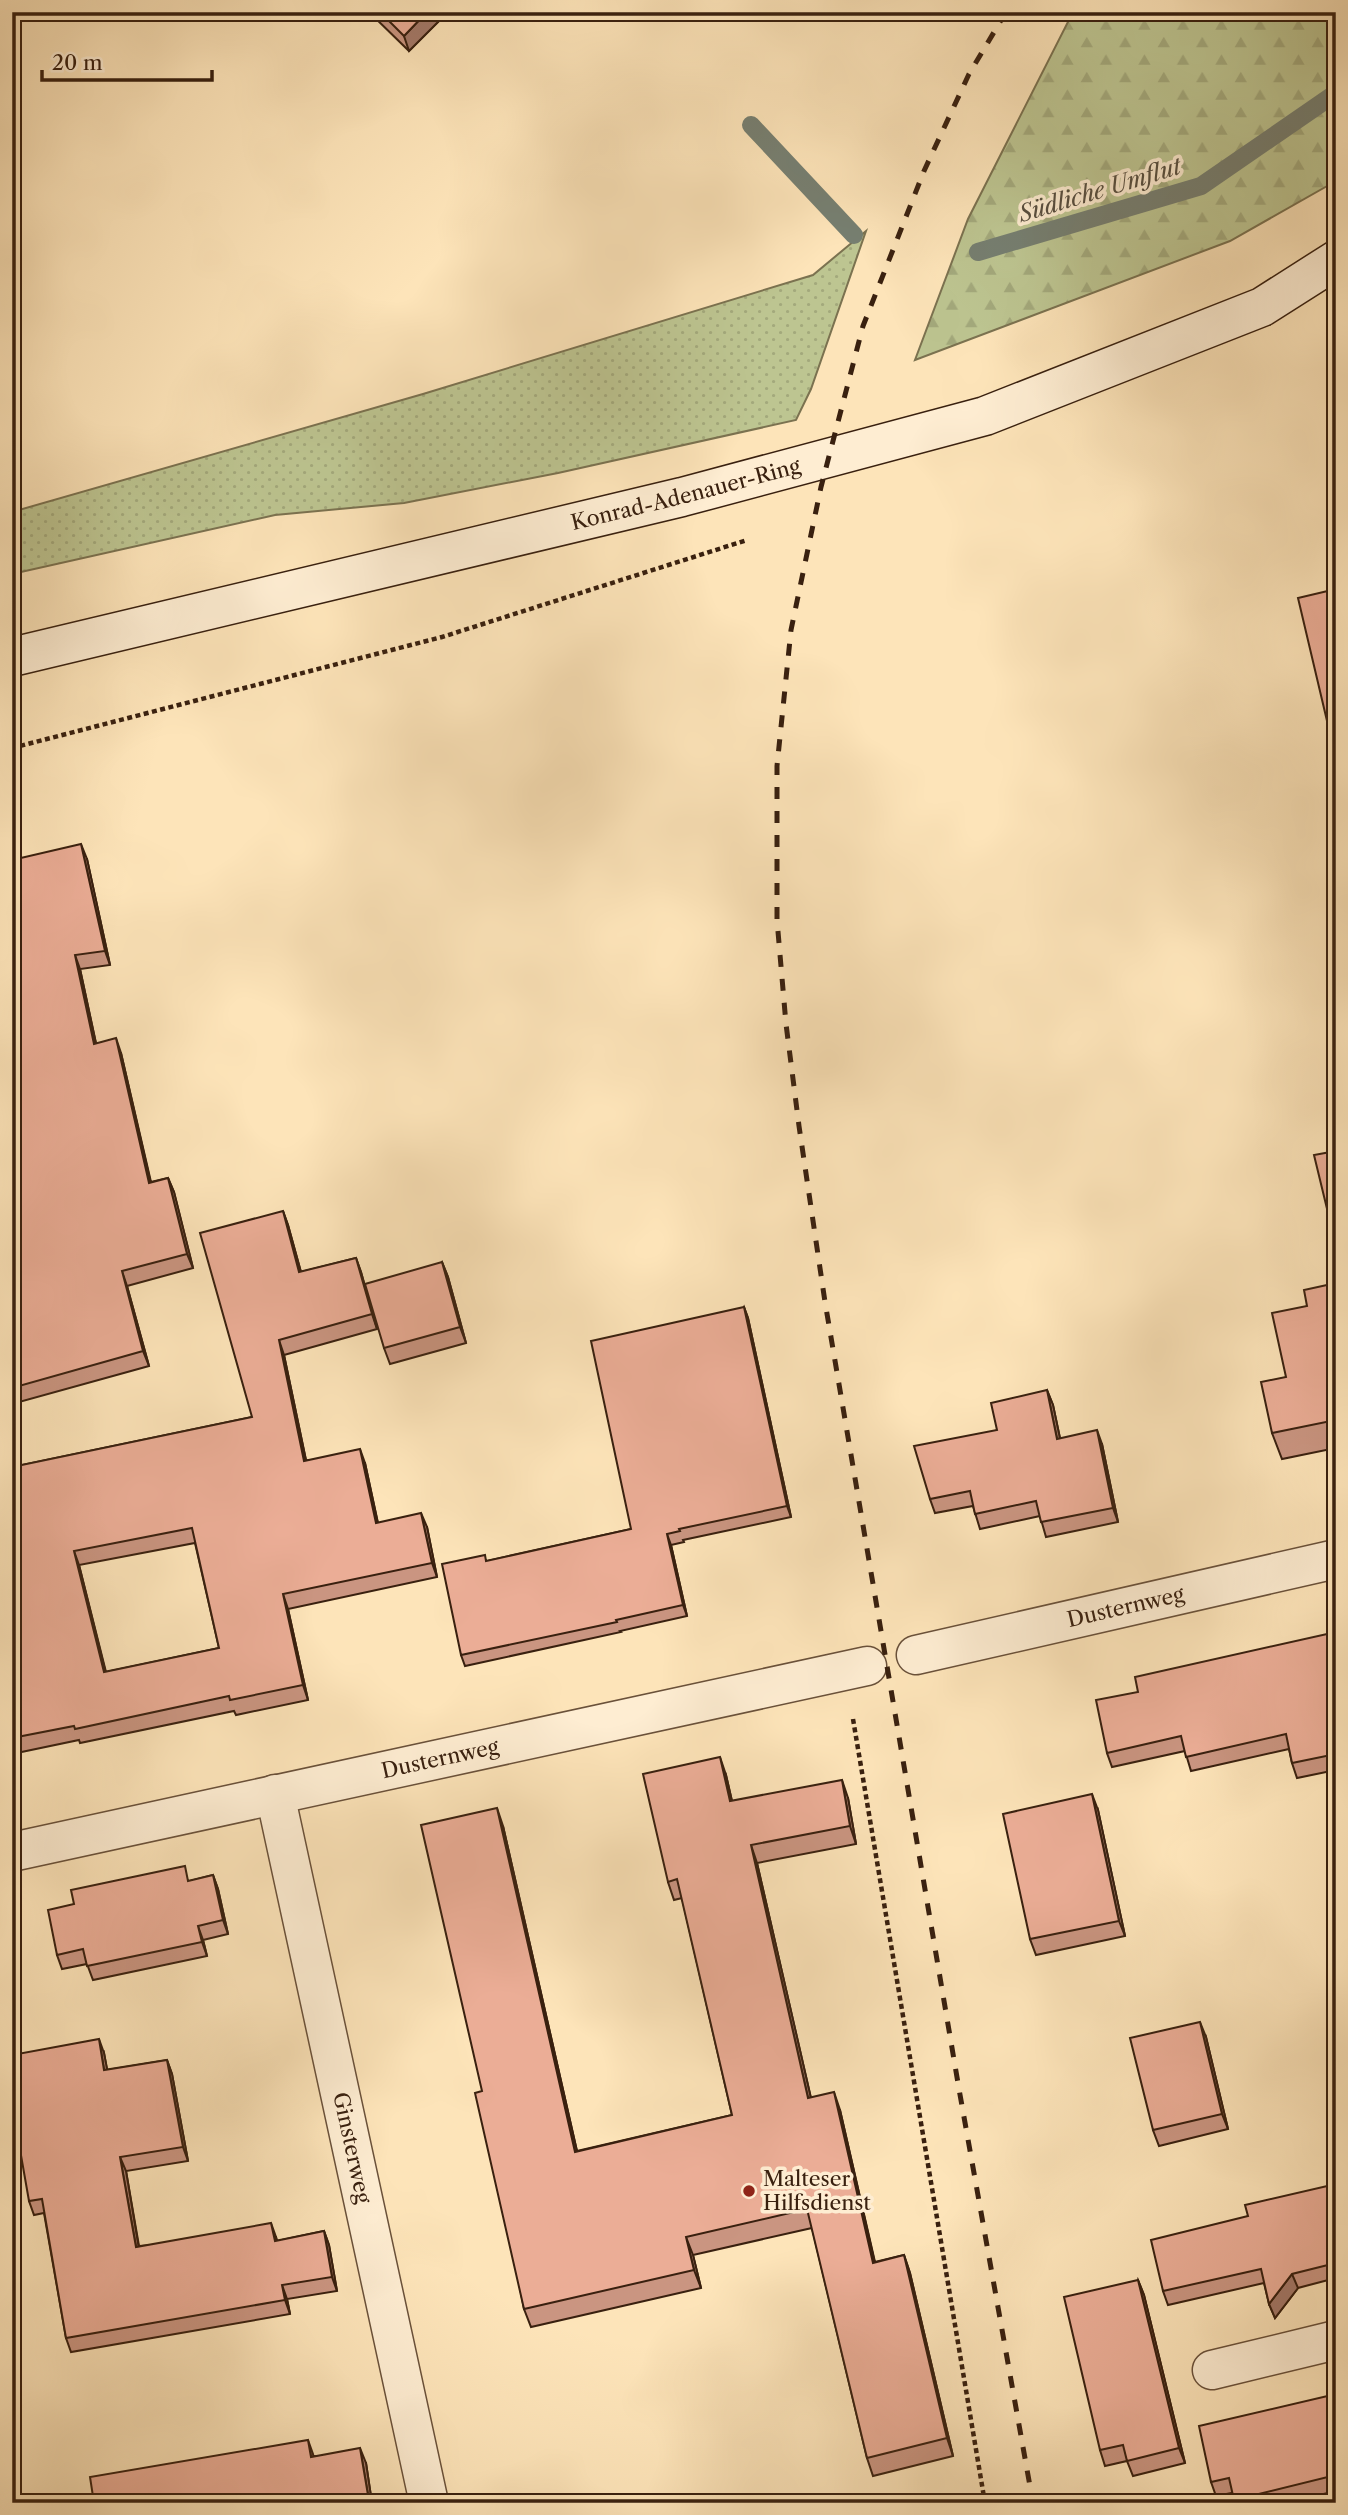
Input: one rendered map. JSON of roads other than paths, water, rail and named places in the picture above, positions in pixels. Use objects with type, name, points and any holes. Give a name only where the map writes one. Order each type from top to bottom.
[{"type":"street","name":"Konrad-Adenauer-Ring","points":[[12,657],[682,497],[985,416],[1262,307],[1336,260]]},
{"type":"street","name":"Dusternweg","points":[[916,1655],[1336,1559]]},
{"type":"street","name":"Dusternweg","points":[[12,1852],[856,1668]]},
{"type":"street","name":"Ginsterweg","points":[[275,1794],[429,2503]]},
{"type":"street","points":[[1212,2370],[1336,2340]]},
{"type":"waterway","name":"Südliche Umflut","points":[[978,252],[1201,186],[1336,93]]},
{"type":"waterway","name":"Südliche Umflut","points":[[751,125],[854,235]]},
{"type":"railway","points":[[1006,12],[969,74],[924,171],[863,326],[821,487],[791,630],[777,766],[777,920],[786,1024],[825,1302],[959,2089],[1033,2503]]},
{"type":"place","name":"Malteser Hilfsdienst","points":[[749,2191]]}]
